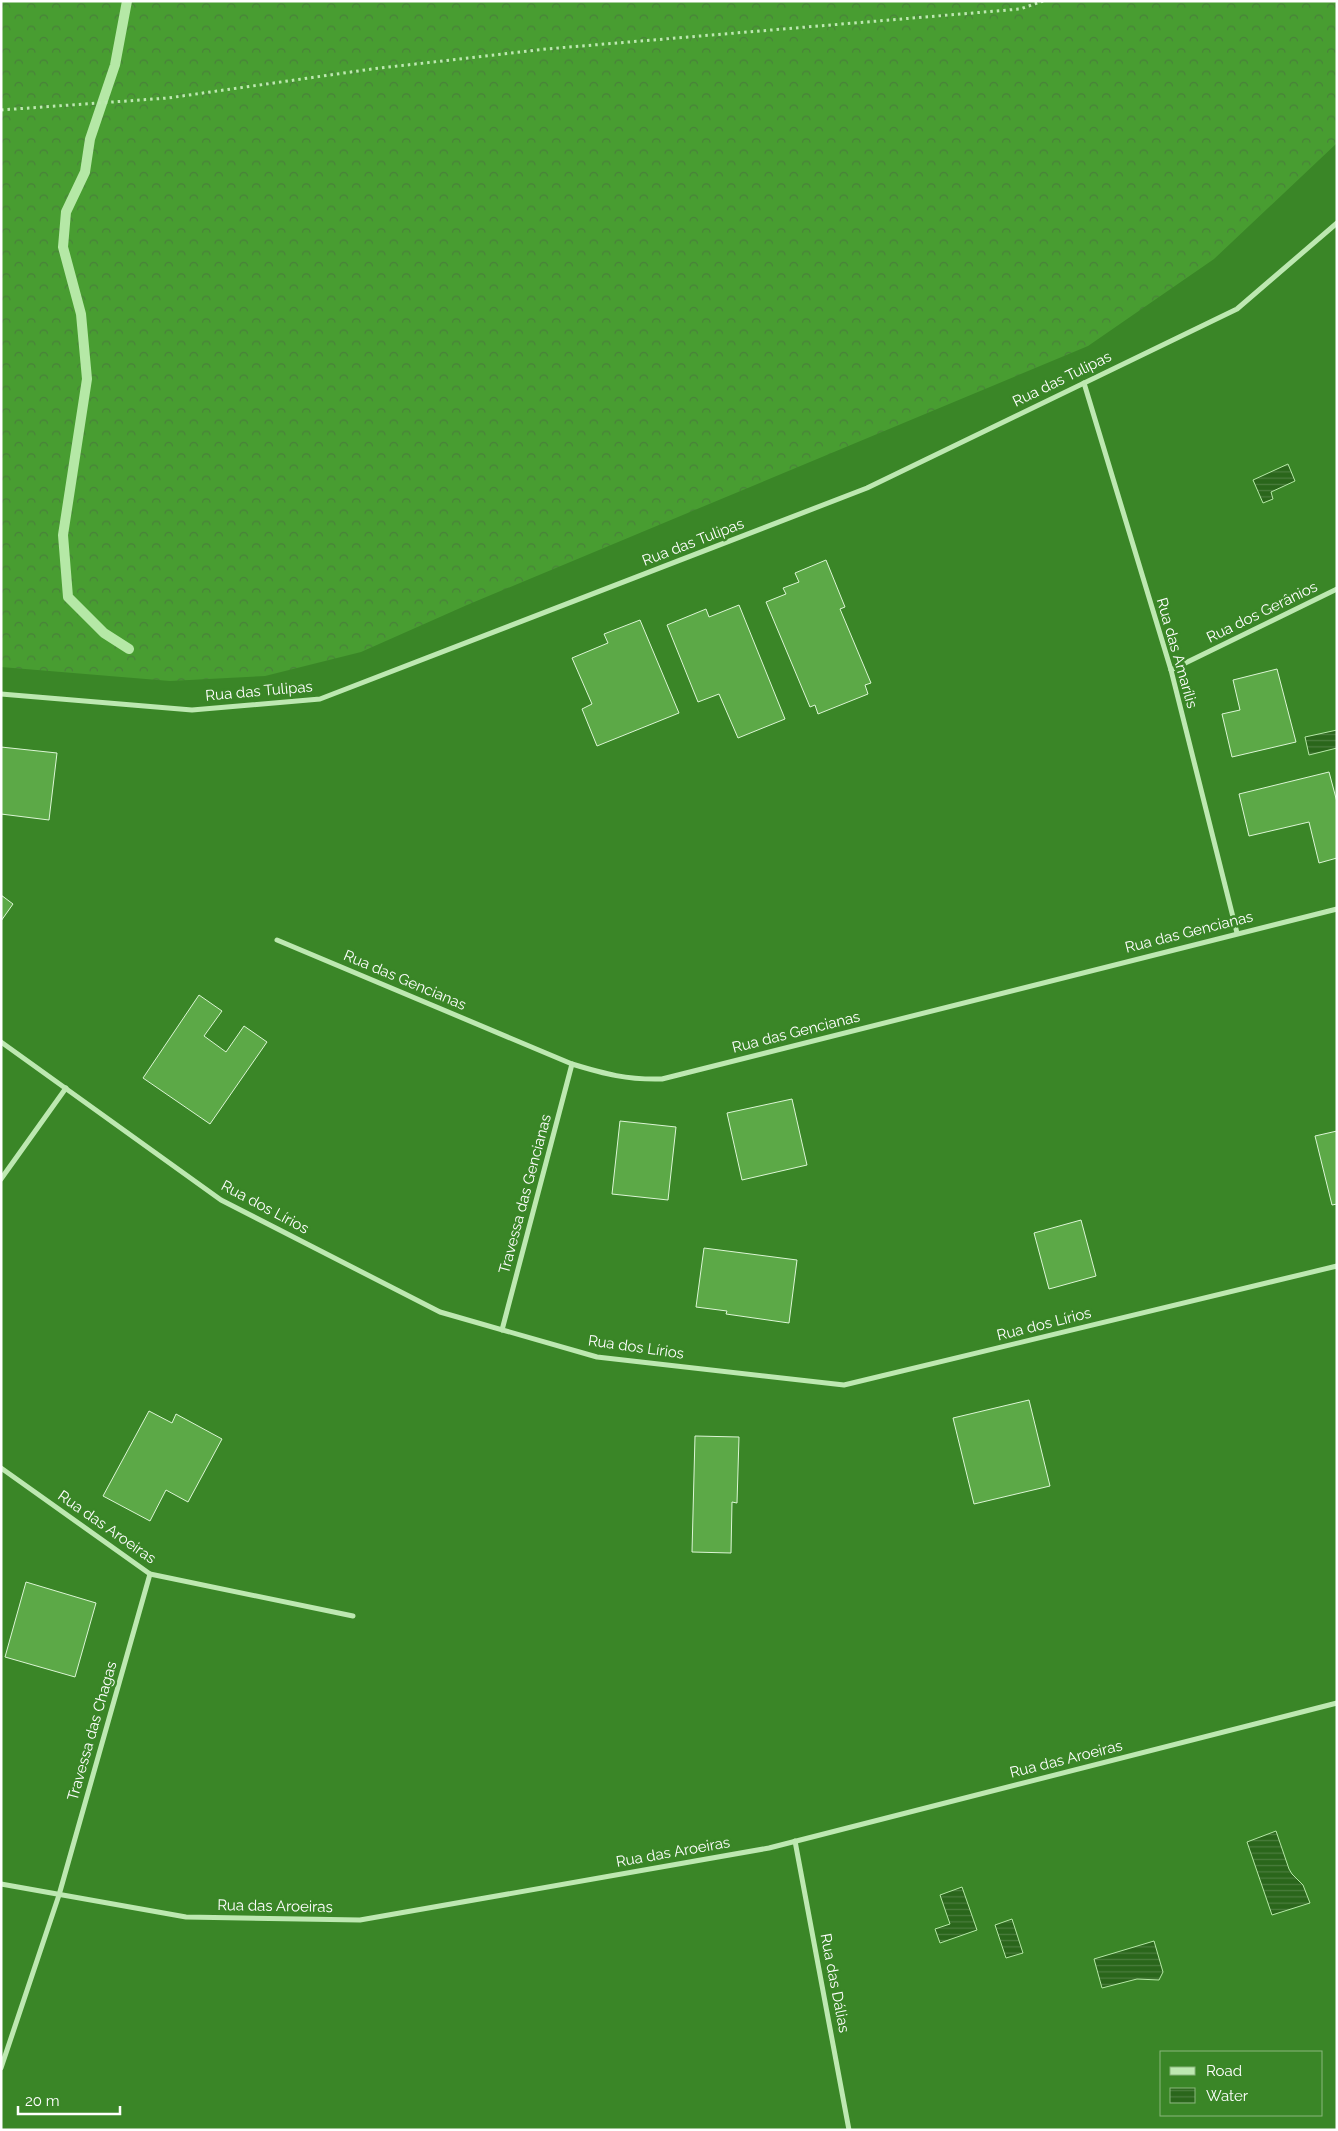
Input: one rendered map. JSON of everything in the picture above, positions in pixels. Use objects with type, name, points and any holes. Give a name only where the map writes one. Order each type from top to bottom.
[{"type":"street","name":"Rua das Tulipas","points":[[1,694],[192,710],[320,698],[867,488],[1237,309],[1337,223]]},
{"type":"street","name":"Rua das Amarílis","points":[[1084,383],[1171,670],[1237,933]]},
{"type":"street","name":"Rua dos Gerânios","points":[[1171,670],[1337,589]]},
{"type":"street","name":"Rua das Gencianas","points":[[277,940],[572,1064],[636,1080],[662,1079],[1337,909]]},
{"type":"street","name":"Rua dos Lírios","points":[[1,1042],[221,1200],[440,1312],[597,1357],[844,1385],[1337,1266]]},
{"type":"street","name":"Travessa das Gencianas","points":[[502,1330],[572,1064]]},
{"type":"street","points":[[1,1179],[66,1088]]},
{"type":"street","name":"Rua das Aroeiras","points":[[1,1468],[150,1574],[354,1616]]},
{"type":"street","name":"Travessa das Chagas","points":[[1,2068],[59,1895],[150,1574]]},
{"type":"street","name":"Rua das Aroeiras","points":[[1,1884],[186,1917],[360,1920],[768,1848],[1337,1703]]},
{"type":"street","name":"Rua das Dálias","points":[[796,1841],[849,2130]]},
{"type":"path","points":[[1,110],[168,98],[372,69],[546,49],[1020,9],[1043,1]]},
{"type":"green space","points":[[1,1],[1337,1],[1337,143],[1214,259],[1088,346],[467,605],[361,652],[265,676],[170,681],[1,667]]},
{"type":"water","points":[[1288,464],[1295,481],[1271,492],[1273,499],[1263,503],[1253,480]]},
{"type":"water","points":[[1337,730],[1337,748],[1309,755],[1305,737]]},
{"type":"water","points":[[1276,1831],[1289,1869],[1303,1885],[1310,1903],[1272,1915],[1247,1842]]},
{"type":"water","points":[[962,1887],[977,1930],[940,1943],[935,1929],[950,1924],[940,1895]]},
{"type":"water","points":[[1012,1919],[1023,1953],[1006,1958],[995,1925]]},
{"type":"water","points":[[1154,1941],[1163,1972],[1159,1980],[1137,1979],[1102,1988],[1094,1959]]},
{"type":"building","points":[[826,560],[845,607],[840,609],[871,683],[865,685],[868,694],[818,714],[815,705],[810,707],[766,602],[786,594],[783,588],[799,582],[795,573]]},
{"type":"building","points":[[739,605],[785,719],[738,738],[719,694],[698,702],[667,625],[706,609],[709,617]]},
{"type":"building","points":[[640,620],[679,713],[597,746],[582,709],[592,704],[572,658],[608,643],[604,634]]},
{"type":"building","points":[[1277,669],[1296,742],[1232,757],[1222,714],[1240,710],[1233,680]]},
{"type":"building","points":[[1,747],[57,753],[49,820],[1,814]]},
{"type":"building","points":[[1329,772],[1337,802],[1337,858],[1319,863],[1309,822],[1249,836],[1239,794]]},
{"type":"building","points":[[1,895],[13,904],[1,921]]},
{"type":"building","points":[[199,995],[222,1011],[204,1036],[226,1052],[244,1026],[267,1042],[210,1124],[143,1078]]},
{"type":"building","points":[[792,1099],[807,1165],[742,1180],[727,1113]]},
{"type":"building","points":[[620,1121],[676,1127],[668,1200],[612,1194]]},
{"type":"building","points":[[1337,1131],[1337,1204],[1332,1205],[1315,1136]]},
{"type":"building","points":[[1081,1220],[1096,1276],[1049,1289],[1034,1233]]},
{"type":"building","points":[[704,1248],[797,1260],[789,1323],[726,1314],[727,1311],[696,1307]]},
{"type":"building","points":[[1029,1400],[1050,1486],[974,1504],[953,1418]]},
{"type":"building","points":[[149,1411],[172,1423],[176,1414],[222,1439],[188,1502],[166,1490],[150,1521],[103,1496]]},
{"type":"building","points":[[695,1436],[739,1437],[737,1503],[732,1502],[731,1553],[692,1552]]},
{"type":"building","points":[[26,1582],[96,1603],[75,1677],[5,1657]]},
{"type":"waterway","points":[[127,1],[115,65],[90,139],[85,172],[66,212],[63,247],[81,314],[87,379],[63,535],[68,597],[104,633],[129,649]]}]
